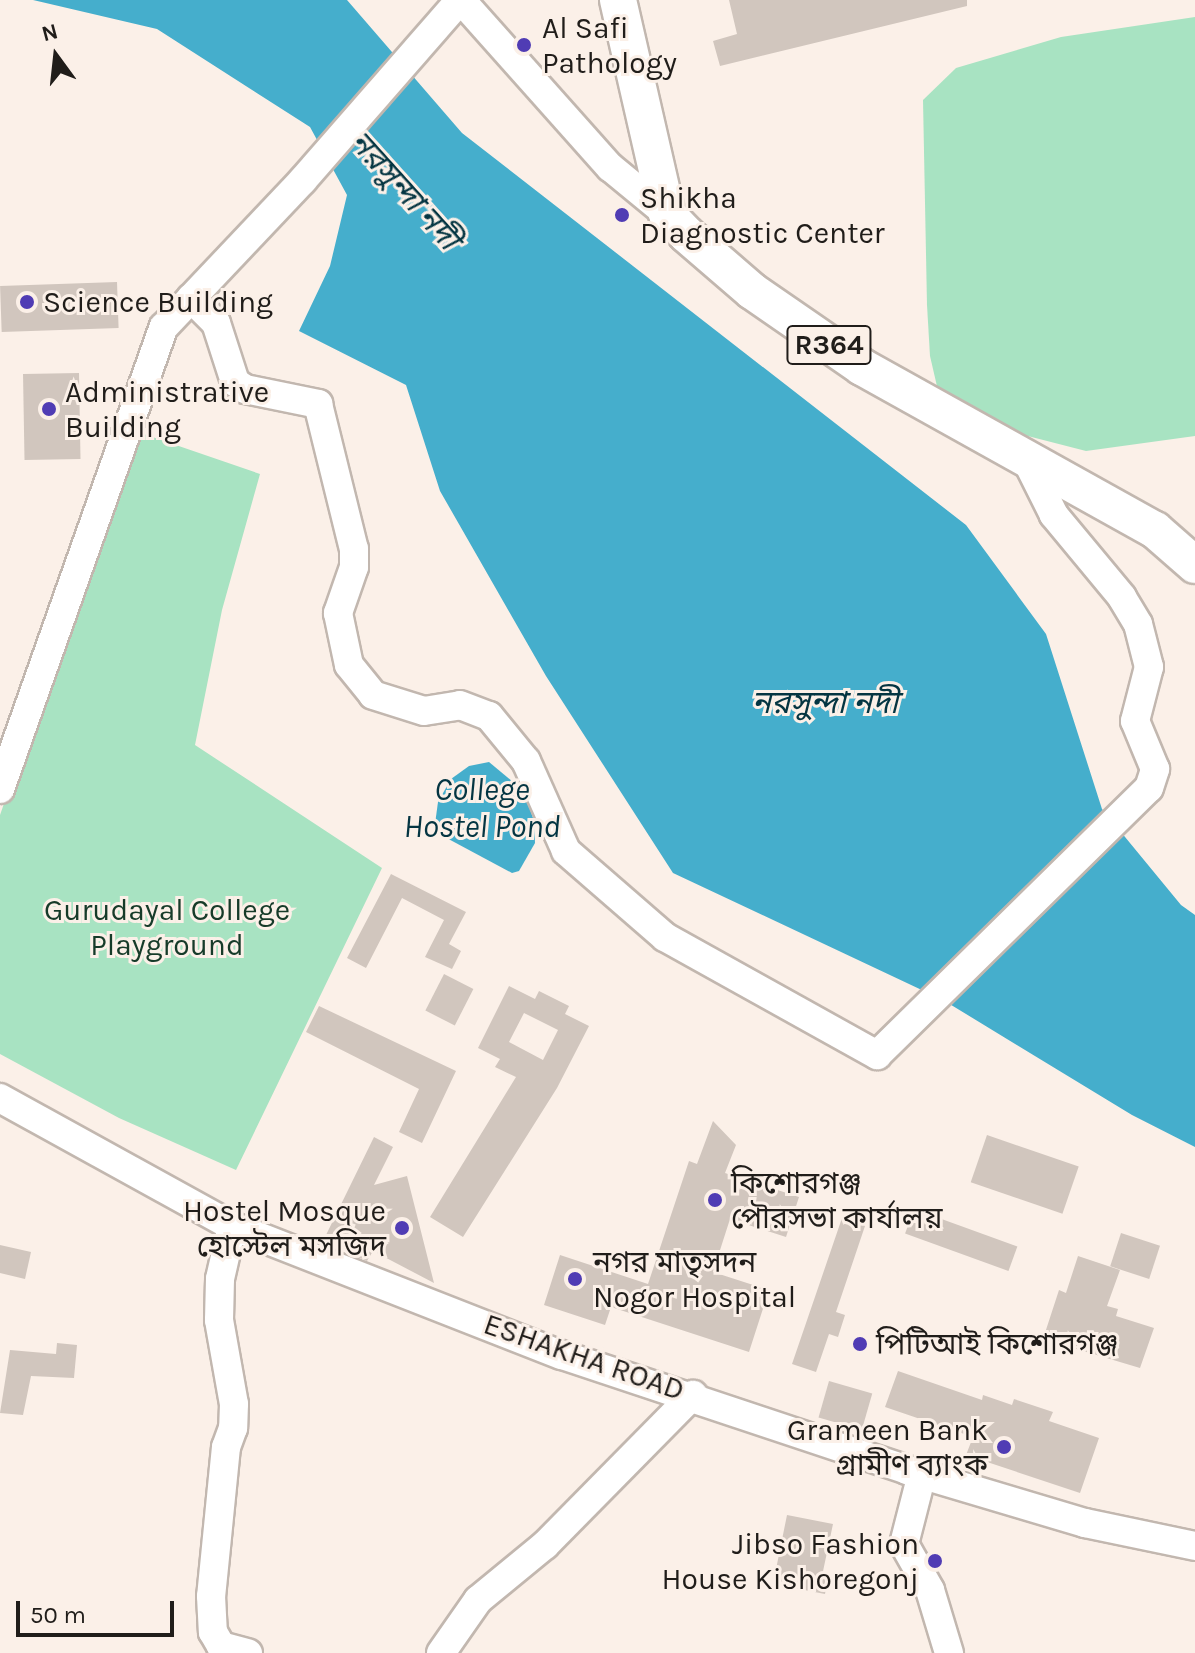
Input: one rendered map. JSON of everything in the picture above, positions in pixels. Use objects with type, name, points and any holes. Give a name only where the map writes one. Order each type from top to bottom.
[{"type":"main road","points":[[618,0],[667,214]]},
{"type":"main road","name":"R364","points":[[667,214],[752,291],[862,367],[1155,530],[1195,565]]},
{"type":"street","points":[[0,789],[164,327],[303,180],[460,0],[610,167],[667,214]]},
{"type":"street","points":[[610,167],[651,139]]},
{"type":"street","points":[[191,298],[216,323],[235,382],[245,389],[318,404],[354,567],[338,613],[349,665],[373,695],[424,711],[460,705],[489,716],[526,761],[566,851],[665,937],[877,1055],[1149,788],[1155,769],[1135,721],[1149,667],[1138,624],[1122,597],[1054,515],[1023,454]]},
{"type":"street","name":"ESHAKHA ROAD","points":[[0,1098],[232,1226],[562,1355],[693,1395],[922,1474],[1085,1523],[1195,1546]]},
{"type":"street","points":[[232,1226],[220,1279],[219,1320],[234,1404],[233,1428],[226,1447],[211,1596],[213,1632],[221,1646],[248,1653]]},
{"type":"street","points":[[441,1653],[478,1600],[545,1545],[693,1395]]},
{"type":"street","points":[[922,1474],[904,1544],[930,1590],[949,1653]]},
{"type":"green space","points":[[1195,17],[1195,436],[1086,451],[1001,429],[939,395],[930,356],[927,305],[923,100],[956,68],[1061,37]]},
{"type":"green space","name":"Gurudayal College Playground","points":[[135,431],[260,474],[222,610],[195,745],[382,868],[236,1170],[119,1118],[0,1054],[0,815]]},
{"type":"water","name":"নরসুন্দা নদী","points":[[33,0],[347,0],[462,133],[966,525],[1046,634],[1102,809],[1181,905],[1195,915],[1195,1147],[1132,1115],[943,1000],[673,873],[546,676],[440,491],[406,385],[299,331],[330,266],[347,195],[310,127],[157,29]]},
{"type":"water","name":"College Hostel Pond","points":[[489,762],[524,791],[534,821],[535,843],[519,871],[512,873],[441,835],[435,824],[438,802],[451,779],[469,766]]},
{"type":"building","points":[[729,0],[967,0],[967,6],[720,66],[713,41],[737,34]]},
{"type":"building","points":[[117,282],[119,328],[2,332],[0,286]]},
{"type":"building","points":[[79,373],[81,459],[25,460],[23,374]]},
{"type":"building","points":[[391,874],[466,912],[449,944],[461,951],[452,969],[425,957],[444,920],[402,898],[366,968],[347,958]]},
{"type":"building","points":[[444,974],[473,989],[455,1026],[425,1011]]},
{"type":"building","points":[[509,986],[535,999],[539,991],[569,1006],[565,1014],[589,1026],[557,1088],[463,1237],[430,1217],[516,1077],[495,1067],[500,1059],[478,1048]],"holes":[[[524,1013],[558,1030],[543,1060],[509,1042]]]},
{"type":"building","points":[[319,1006],[456,1071],[422,1143],[399,1132],[419,1089],[306,1032]]},
{"type":"building","points":[[713,1121],[736,1145],[725,1173],[799,1197],[786,1237],[730,1219],[713,1272],[769,1290],[749,1352],[611,1307],[605,1325],[544,1305],[560,1255],[648,1284],[689,1161],[697,1164]]},
{"type":"building","points":[[987,1135],[1079,1167],[1062,1214],[971,1182]]},
{"type":"building","points":[[374,1137],[393,1147],[374,1185],[407,1176],[434,1283],[373,1251],[367,1261],[348,1253],[352,1247],[326,1235]]},
{"type":"building","points":[[914,1209],[1017,1247],[1008,1271],[905,1233]]},
{"type":"building","points":[[842,1218],[865,1226],[836,1312],[845,1315],[838,1337],[829,1334],[816,1372],[792,1364]]},
{"type":"building","points":[[1121,1233],[1160,1246],[1149,1279],[1110,1266]]},
{"type":"building","points":[[0,1245],[31,1252],[25,1279],[0,1273]]},
{"type":"building","points":[[1078,1256],[1120,1270],[1107,1306],[1118,1309],[1116,1316],[1154,1328],[1140,1368],[1043,1339],[1059,1290],[1066,1293]]},
{"type":"building","points":[[57,1343],[77,1345],[74,1378],[31,1376],[23,1415],[0,1413],[10,1350],[56,1354]]},
{"type":"building","points":[[898,1371],[982,1400],[983,1395],[1012,1405],[1014,1399],[1053,1412],[1049,1421],[1099,1438],[1080,1493],[966,1455],[973,1437],[885,1407]]},
{"type":"building","points":[[829,1381],[872,1393],[862,1430],[819,1418]]},
{"type":"building","points":[[787,1515],[833,1524],[822,1576],[828,1577],[825,1594],[773,1584]]},
{"type":"place","name":"Al Safi Pathology","points":[[524,45]]},
{"type":"place","name":"Shikha Diagnostic Center","points":[[622,215]]},
{"type":"place","name":"Science Building","points":[[27,302]]},
{"type":"place","name":"Administrative Building","points":[[49,409]]},
{"type":"place","name":"কিশোরগঞ্জ পৌরসভা কার্যালয়","points":[[715,1200]]},
{"type":"place","name":"Hostel Mosque হোস্টেল মসজিদ","points":[[402,1228]]},
{"type":"place","name":"নগর মাতৃসদন Nogor Hospital","points":[[575,1279]]},
{"type":"place","name":"পিটিআই কিশোরগঞ্জ","points":[[860,1344]]},
{"type":"place","name":"Grameen Bank গ্রামীণ ব্যাংক","points":[[1004,1447]]},
{"type":"place","name":"Jibso Fashion House Kishoregonj","points":[[935,1561]]}]
